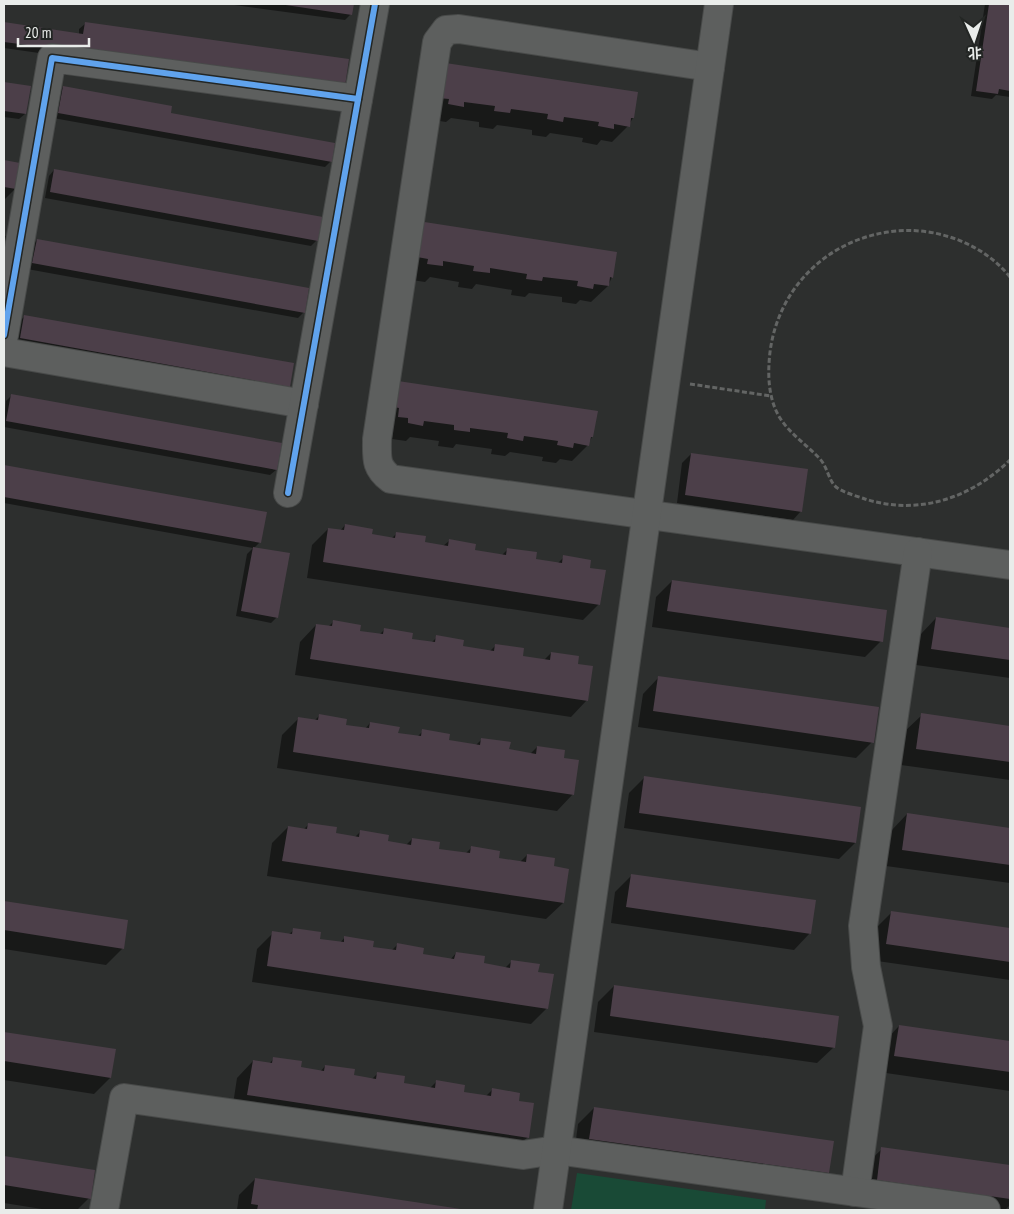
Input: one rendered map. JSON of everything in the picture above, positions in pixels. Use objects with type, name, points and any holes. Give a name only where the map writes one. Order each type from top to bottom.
[{"type":"street","points":[[288,493],[375,4]]},
{"type":"street","points":[[548,1210],[719,4]]},
{"type":"street","points":[[710,67],[460,29],[446,30],[436,42],[377,439],[377,458],[381,471],[391,479],[1010,565]]},
{"type":"street","points":[[4,335],[52,58],[358,99]]},
{"type":"street","points":[[4,352],[304,404]]},
{"type":"street","points":[[855,1192],[878,1026],[866,967],[863,926],[918,552]]},
{"type":"street","points":[[104,1210],[124,1098],[524,1155],[556,1150],[986,1210]]},
{"type":"path","points":[[1010,277],[988,256],[967,244],[945,235],[922,231],[898,230],[852,241],[831,252],[812,267],[796,285],[784,305],[775,326],[769,350],[768,374],[771,396],[780,418],[826,466],[835,486],[855,496],[877,503],[898,506],[940,502],[979,486],[1010,460]]},
{"type":"path","points":[[666,381],[771,396]]},
{"type":"green space","points":[[577,1173],[766,1200],[765,1210],[571,1210]]},
{"type":"building","points":[[279,4],[354,4],[352,15]]},
{"type":"building","points":[[989,4],[1010,4],[1010,91],[999,89],[998,94],[976,91]]},
{"type":"building","points":[[4,22],[83,34],[85,22],[349,59],[345,86],[4,42]]},
{"type":"building","points":[[439,62],[638,92],[634,118],[631,118],[630,127],[614,124],[614,129],[598,126],[599,122],[564,117],[563,122],[547,119],[548,114],[511,109],[510,113],[494,111],[495,106],[464,102],[464,107],[448,104],[449,99],[438,98]]},
{"type":"building","points":[[4,82],[31,86],[26,114],[4,111]]},
{"type":"building","points":[[63,86],[172,106],[171,113],[335,143],[332,162],[58,113]]},
{"type":"building","points":[[4,160],[20,163],[16,189],[4,187]]},
{"type":"building","points":[[54,169],[323,217],[318,241],[50,192]]},
{"type":"building","points":[[418,221],[617,252],[613,278],[610,277],[609,286],[594,284],[593,289],[577,286],[578,281],[543,277],[542,281],[526,279],[527,274],[490,268],[490,273],[473,271],[474,266],[443,261],[443,266],[427,264],[428,259],[417,257]]},
{"type":"building","points":[[37,239],[309,288],[305,313],[32,263]]},
{"type":"building","points":[[24,315],[294,363],[290,387],[20,338]]},
{"type":"building","points":[[398,381],[598,411],[593,437],[591,437],[589,446],[574,443],[573,448],[557,445],[558,441],[524,436],[523,441],[507,438],[508,433],[470,428],[470,432],[454,430],[454,425],[424,421],[423,426],[408,423],[408,418],[398,417],[399,408],[394,407]]},
{"type":"building","points":[[11,394],[282,443],[277,470],[6,421]]},
{"type":"building","points":[[691,453],[808,469],[802,512],[685,495]]},
{"type":"building","points":[[4,465],[267,512],[261,543],[4,497]]},
{"type":"building","points":[[345,524],[373,529],[372,534],[395,538],[396,532],[426,536],[425,542],[448,546],[449,539],[476,544],[475,550],[506,555],[507,548],[537,552],[536,559],[562,563],[563,555],[591,560],[590,568],[606,570],[600,605],[323,562],[328,528],[344,530]]},
{"type":"building","points":[[253,547],[290,553],[278,618],[241,611]]},
{"type":"building","points":[[672,580],[887,610],[883,642],[667,611]]},
{"type":"building","points":[[936,617],[1010,628],[1010,660],[931,649]]},
{"type":"building","points":[[333,620],[361,625],[360,631],[383,634],[384,628],[413,633],[412,639],[435,642],[436,635],[464,640],[463,646],[494,651],[495,644],[524,648],[523,656],[550,660],[551,652],[579,656],[578,664],[593,666],[588,701],[310,659],[316,624],[332,626]]},
{"type":"building","points":[[658,676],[879,707],[874,743],[653,711]]},
{"type":"building","points":[[921,713],[1010,726],[1010,762],[916,749]]},
{"type":"building","points":[[319,714],[347,719],[346,725],[369,728],[370,722],[400,727],[398,733],[421,736],[422,729],[450,734],[449,740],[480,745],[481,738],[511,742],[509,749],[536,754],[537,746],[565,750],[564,758],[579,760],[574,795],[293,752],[298,717],[318,720]]},
{"type":"building","points":[[644,776],[861,807],[856,843],[639,813]]},
{"type":"building","points":[[907,813],[1010,828],[1010,865],[902,850]]},
{"type":"building","points":[[308,823],[337,827],[336,833],[359,837],[360,830],[389,835],[388,841],[411,845],[412,838],[440,842],[439,849],[470,853],[471,846],[500,851],[499,858],[526,862],[527,854],[555,858],[554,866],[569,869],[564,903],[282,861],[288,826],[307,829]]},
{"type":"building","points":[[631,874],[816,900],[811,934],[626,907]]},
{"type":"building","points":[[4,901],[128,920],[124,949],[4,930]]},
{"type":"building","points":[[891,911],[1010,928],[1010,962],[886,944]]},
{"type":"building","points":[[293,928],[321,932],[320,939],[344,942],[344,936],[374,941],[373,947],[396,950],[397,943],[424,948],[423,954],[454,959],[456,952],[485,956],[484,963],[510,968],[511,960],[540,964],[538,972],[554,974],[548,1009],[267,966],[272,931],[292,934]]},
{"type":"building","points":[[614,985],[839,1016],[835,1048],[610,1016]]},
{"type":"building","points":[[899,1025],[1010,1041],[1010,1072],[894,1056]]},
{"type":"building","points":[[4,1032],[116,1049],[111,1078],[4,1061]]},
{"type":"building","points":[[273,1057],[302,1061],[301,1067],[324,1071],[325,1065],[355,1069],[354,1075],[376,1079],[377,1072],[405,1076],[404,1083],[435,1088],[436,1080],[465,1085],[464,1092],[491,1096],[492,1088],[520,1093],[519,1101],[534,1103],[529,1138],[247,1095],[253,1060],[272,1063]]},
{"type":"building","points":[[594,1107],[834,1141],[829,1173],[589,1139]]},
{"type":"building","points":[[881,1147],[1010,1165],[1010,1199],[877,1180]]},
{"type":"building","points":[[4,1156],[95,1170],[91,1199],[4,1185]]},
{"type":"building","points":[[255,1178],[461,1210],[257,1210],[258,1205],[251,1204]]},
{"type":"cycle path","points":[[288,493],[375,4]]},
{"type":"cycle path","points":[[4,335],[52,58],[358,99]]}]
